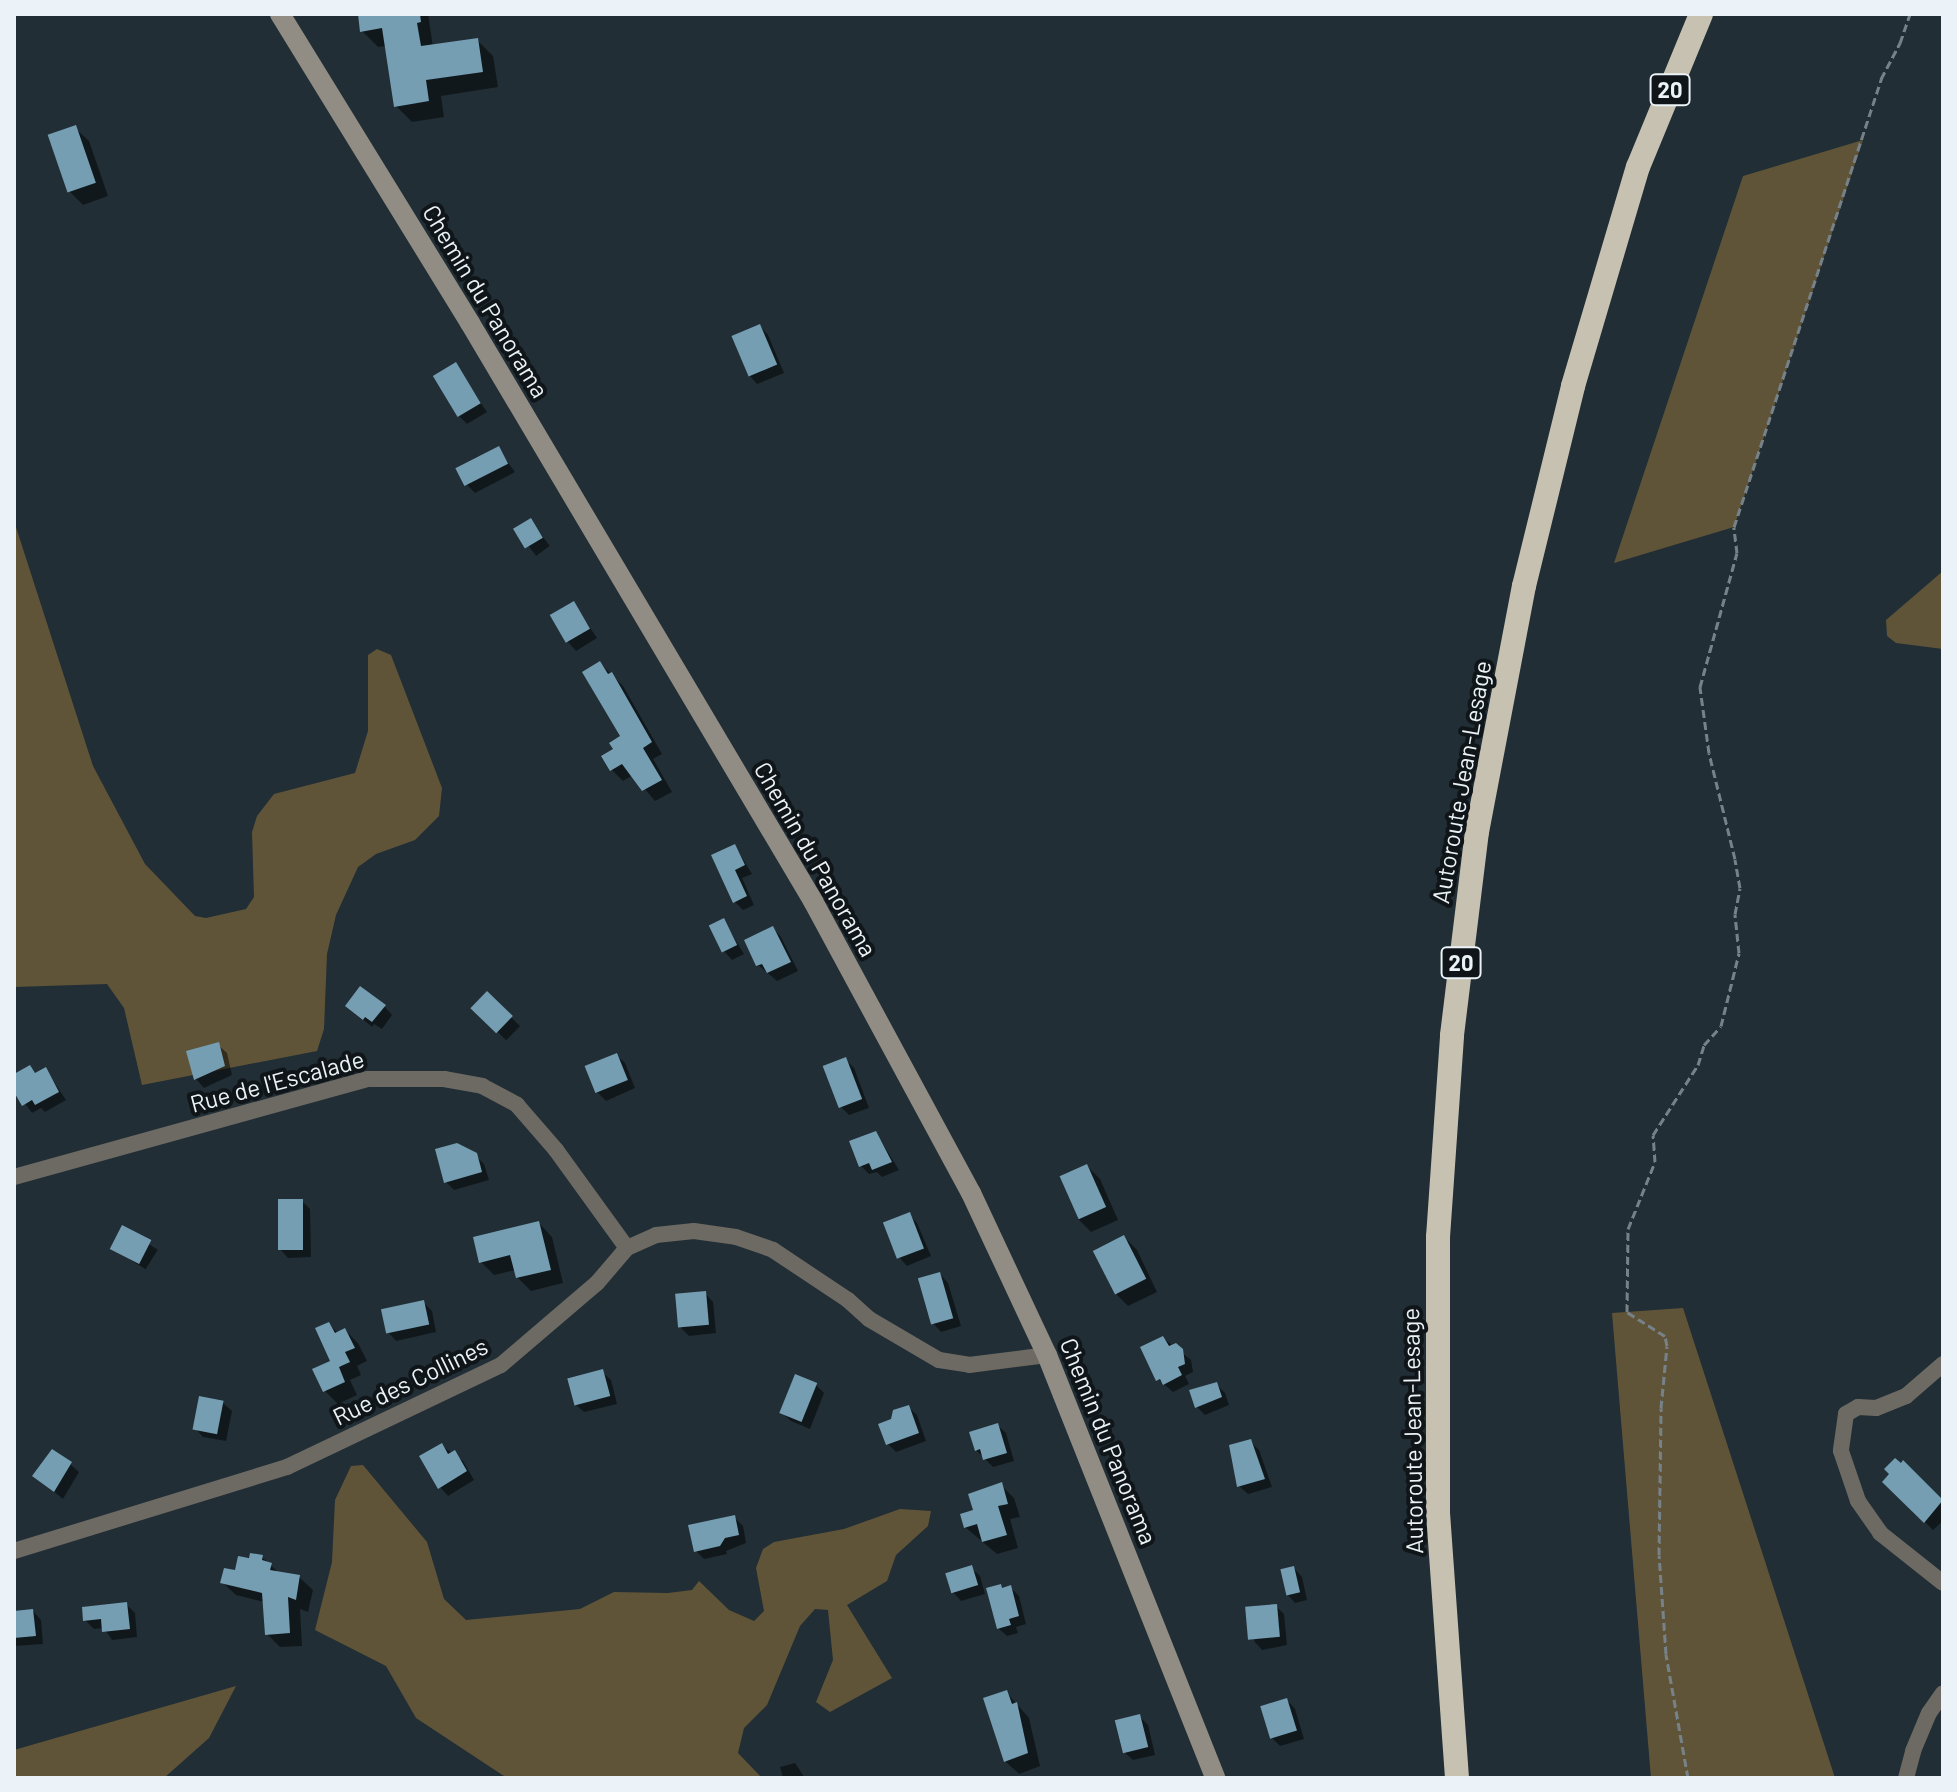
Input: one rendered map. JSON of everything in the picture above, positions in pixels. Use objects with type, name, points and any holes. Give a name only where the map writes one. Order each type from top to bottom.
[{"type":"highway","points":[[1638,167],[1687,14]]},
{"type":"highway","name":"Autoroute Jean-Lesage","points":[[1457,1778],[1438,1511],[1438,1237],[1452,1035],[1477,832],[1524,586],[1573,386],[1638,167],[1701,14]]},
{"type":"street","name":"Chemin du Panorama","points":[[280,14],[470,323],[813,901],[971,1193],[1047,1355],[1215,1778]]},
{"type":"street","name":"Rue de l'Escalade","points":[[14,1177],[368,1079],[444,1079],[482,1086],[517,1105],[556,1150],[627,1248]]},
{"type":"street","name":"Rue des Collines","points":[[14,1551],[287,1467],[501,1365],[597,1283],[627,1248],[656,1235],[694,1231],[736,1237],[773,1250],[848,1300],[869,1319],[939,1360],[969,1365],[1047,1355]]},
{"type":"street","points":[[1943,1364],[1906,1396],[1876,1408],[1858,1407],[1846,1414],[1841,1451],[1858,1501],[1880,1533],[1943,1583]]},
{"type":"street","points":[[1906,1778],[1929,1713],[1943,1693]]},
{"type":"path","points":[[1688,1778],[1666,1654],[1659,1555],[1661,1408],[1667,1346],[1665,1336],[1627,1312],[1628,1229],[1655,1162],[1653,1135],[1698,1065],[1704,1045],[1721,1026],[1739,953],[1735,914],[1740,888],[1709,753],[1700,687],[1737,553],[1734,527],[1872,104],[1910,14]]},
{"type":"shaded area","points":[[1863,140],[1734,527],[1614,563],[1743,176]]},
{"type":"shaded area","points":[[14,521],[93,766],[145,864],[195,916],[206,918],[246,909],[254,897],[252,832],[257,816],[274,794],[355,773],[368,731],[368,655],[377,649],[391,655],[442,788],[439,816],[415,840],[376,854],[358,867],[336,915],[327,954],[324,1029],[317,1051],[142,1085],[124,1008],[107,984],[14,987]]},
{"type":"shaded area","points":[[1943,571],[1943,649],[1896,643],[1887,636],[1886,620]]},
{"type":"shaded area","points":[[1683,1308],[1835,1778],[1651,1778],[1612,1313]]},
{"type":"shaded area","points":[[363,1465],[427,1542],[444,1599],[466,1620],[580,1609],[614,1592],[692,1590],[699,1581],[729,1610],[754,1621],[764,1611],[756,1568],[763,1549],[774,1542],[844,1529],[900,1509],[931,1511],[928,1526],[896,1555],[887,1581],[847,1605],[892,1678],[830,1712],[816,1702],[833,1660],[828,1610],[815,1609],[800,1626],[767,1705],[744,1728],[738,1753],[762,1778],[507,1778],[416,1718],[386,1666],[315,1630],[332,1562],[335,1500],[351,1466]]},
{"type":"shaded area","points":[[236,1686],[209,1738],[164,1778],[14,1778],[14,1750]]},
{"type":"building","points":[[358,14],[420,14],[421,22],[417,23],[421,46],[478,38],[483,72],[426,80],[429,101],[394,107],[382,28],[360,32]]},
{"type":"building","points":[[76,125],[96,183],[67,192],[48,135]]},
{"type":"building","points":[[760,324],[777,365],[749,377],[731,336]]},
{"type":"building","points":[[456,362],[481,403],[458,417],[433,376]]},
{"type":"building","points":[[499,446],[508,464],[464,486],[455,468]]},
{"type":"building","points":[[531,518],[543,538],[525,549],[513,529]]},
{"type":"building","points":[[574,601],[590,629],[566,643],[550,615]]},
{"type":"building","points":[[600,661],[608,674],[612,672],[652,742],[643,748],[662,780],[642,791],[622,764],[610,771],[601,756],[613,749],[609,743],[620,736],[582,672]]},
{"type":"building","points":[[735,844],[745,865],[735,870],[747,896],[733,903],[711,855]]},
{"type":"building","points":[[724,918],[737,945],[722,952],[709,925]]},
{"type":"building","points":[[773,926],[791,962],[767,973],[762,964],[756,966],[744,940]]},
{"type":"building","points":[[360,986],[386,1005],[372,1022],[365,1017],[363,1020],[345,1006]]},
{"type":"building","points":[[487,991],[513,1016],[496,1033],[470,1008]]},
{"type":"building","points":[[219,1042],[225,1066],[194,1080],[186,1051]]},
{"type":"building","points":[[617,1053],[628,1080],[595,1093],[585,1066]]},
{"type":"building","points":[[846,1057],[862,1099],[839,1108],[823,1066]]},
{"type":"building","points":[[30,1065],[35,1073],[46,1067],[59,1092],[35,1105],[32,1100],[22,1106],[14,1092],[14,1074]]},
{"type":"building","points":[[876,1131],[892,1162],[872,1170],[869,1163],[859,1167],[849,1141]]},
{"type":"building","points":[[457,1143],[477,1153],[482,1172],[444,1183],[435,1149]]},
{"type":"building","points":[[1087,1164],[1106,1207],[1079,1219],[1060,1176]]},
{"type":"building","points":[[278,1199],[303,1199],[303,1250],[278,1250]]},
{"type":"building","points":[[910,1212],[924,1248],[897,1259],[883,1222]]},
{"type":"building","points":[[539,1221],[551,1270],[516,1278],[510,1255],[479,1263],[473,1237]]},
{"type":"building","points":[[122,1225],[151,1240],[139,1264],[110,1249]]},
{"type":"building","points":[[1124,1235],[1146,1279],[1115,1295],[1093,1251]]},
{"type":"building","points":[[940,1272],[953,1318],[931,1324],[918,1278]]},
{"type":"building","points":[[706,1291],[709,1325],[678,1328],[675,1294]]},
{"type":"building","points":[[424,1300],[429,1324],[386,1334],[381,1309]]},
{"type":"building","points":[[329,1322],[335,1333],[345,1328],[355,1348],[345,1352],[350,1362],[339,1367],[345,1382],[323,1392],[312,1369],[330,1361],[315,1328]]},
{"type":"building","points":[[1163,1336],[1169,1346],[1176,1343],[1183,1349],[1185,1364],[1178,1367],[1182,1375],[1163,1385],[1160,1379],[1156,1381],[1140,1347]]},
{"type":"building","points":[[603,1369],[610,1396],[575,1406],[567,1379]]},
{"type":"building","points":[[795,1374],[817,1383],[802,1422],[779,1413]]},
{"type":"building","points":[[1217,1382],[1222,1397],[1195,1408],[1189,1390]]},
{"type":"building","points":[[199,1396],[224,1401],[217,1434],[193,1429]]},
{"type":"building","points":[[909,1405],[919,1433],[886,1445],[878,1424],[891,1419],[893,1410]]},
{"type":"building","points":[[998,1423],[1007,1453],[983,1460],[980,1449],[975,1451],[969,1432]]},
{"type":"building","points":[[1251,1439],[1265,1479],[1237,1487],[1229,1445]]},
{"type":"building","points":[[442,1443],[448,1454],[455,1450],[467,1471],[438,1489],[419,1456]]},
{"type":"building","points":[[52,1449],[72,1462],[54,1492],[32,1476]]},
{"type":"building","points":[[1895,1458],[1901,1463],[1903,1460],[1943,1500],[1924,1523],[1882,1482],[1889,1474],[1884,1469]]},
{"type":"building","points":[[1002,1482],[1008,1504],[998,1506],[1007,1535],[982,1542],[977,1524],[964,1528],[960,1514],[973,1510],[968,1494]]},
{"type":"building","points":[[735,1515],[739,1535],[725,1538],[720,1546],[694,1552],[688,1525]]},
{"type":"building","points":[[250,1553],[263,1555],[262,1560],[272,1563],[270,1570],[300,1575],[296,1600],[288,1597],[290,1633],[265,1635],[262,1593],[220,1583],[224,1568],[235,1570],[238,1556],[249,1558]]},
{"type":"building","points":[[972,1565],[978,1585],[951,1593],[945,1573]]},
{"type":"building","points":[[1294,1566],[1300,1592],[1286,1595],[1280,1569]]},
{"type":"building","points":[[1001,1584],[1002,1588],[1011,1585],[1019,1616],[1009,1619],[1011,1625],[997,1629],[986,1588]]},
{"type":"building","points":[[127,1602],[130,1629],[102,1632],[101,1619],[83,1621],[82,1607]]},
{"type":"building","points":[[1277,1604],[1280,1637],[1248,1640],[1245,1607]]},
{"type":"building","points":[[33,1609],[36,1636],[14,1638],[14,1611]]},
{"type":"building","points":[[1007,1690],[1012,1704],[1017,1702],[1028,1753],[1004,1762],[983,1698]]},
{"type":"building","points":[[1287,1698],[1297,1731],[1270,1739],[1260,1706]]},
{"type":"building","points":[[1140,1714],[1148,1747],[1123,1753],[1115,1720]]}]
